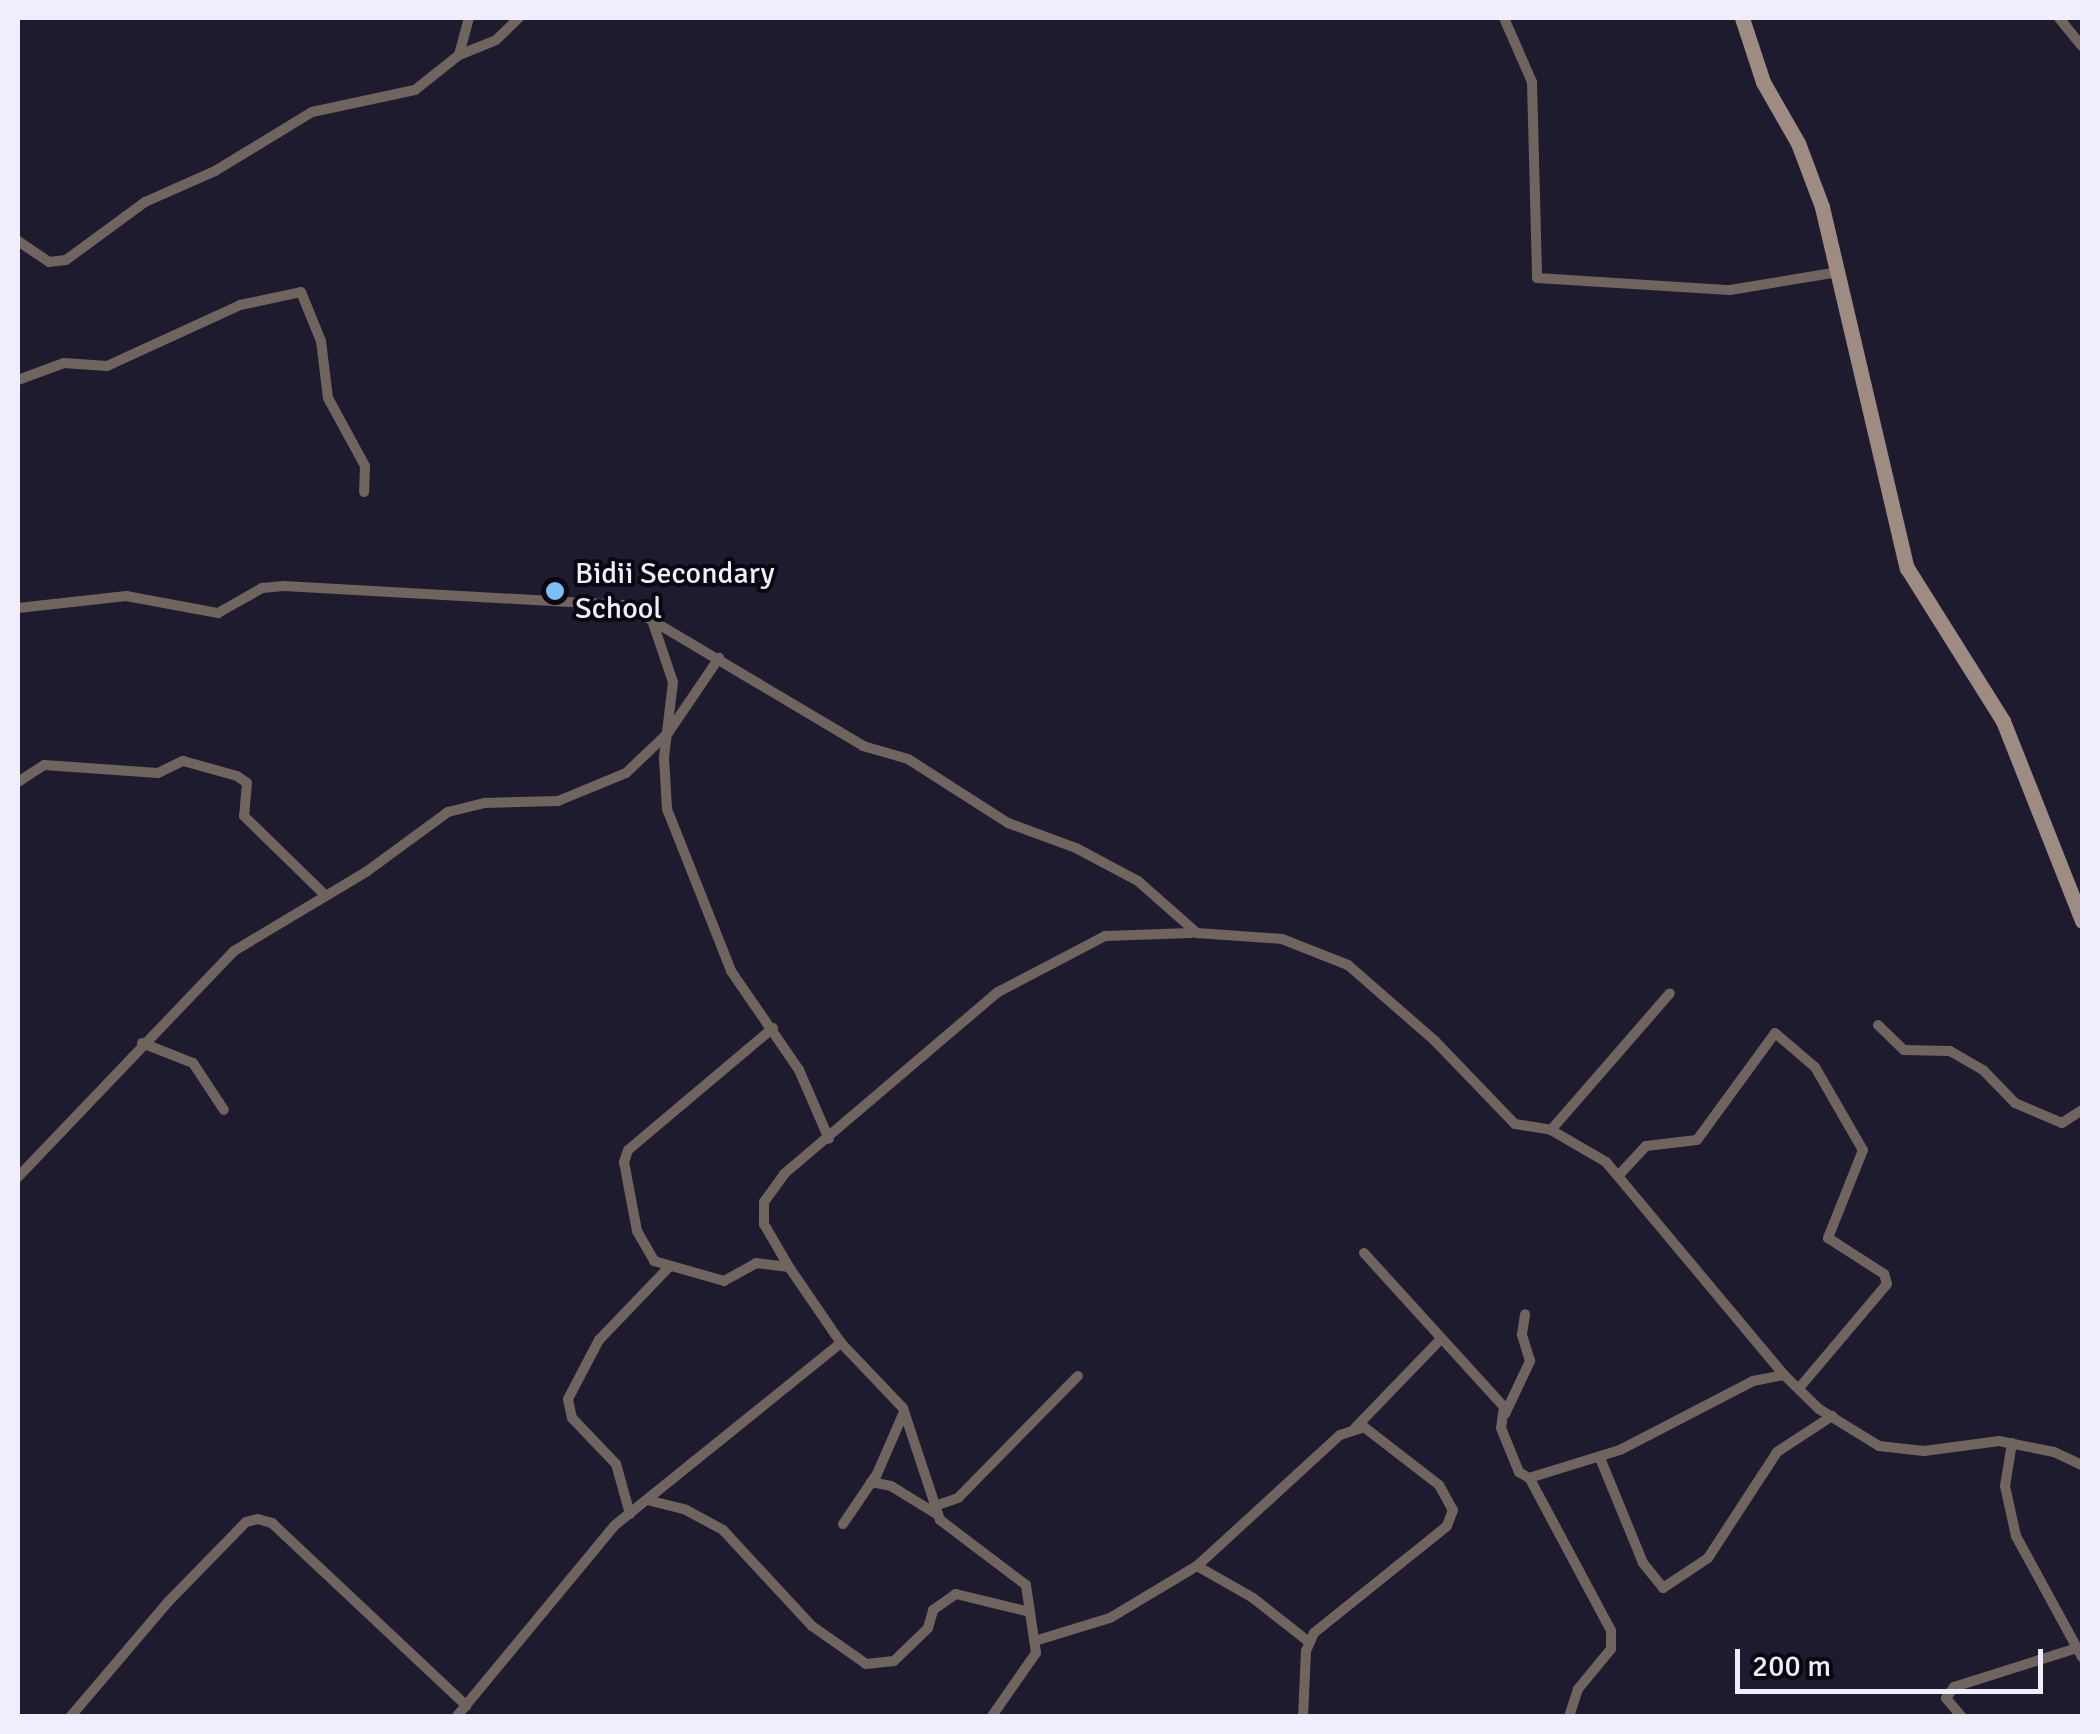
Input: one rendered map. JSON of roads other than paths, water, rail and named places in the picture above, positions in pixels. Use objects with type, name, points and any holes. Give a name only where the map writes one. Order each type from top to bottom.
[{"type":"main road","points":[[1742,18],[1763,82],[1813,179],[1840,272],[1907,568],[2003,721],[2082,921]]},
{"type":"street","points":[[459,54],[470,18]]},
{"type":"street","points":[[18,241],[59,263],[145,202],[215,171],[312,112],[415,90],[459,54],[496,40],[520,18]]},
{"type":"street","points":[[1504,18],[1532,82],[1537,278],[1730,290],[1840,272]]},
{"type":"street","points":[[2059,18],[2082,46]]},
{"type":"street","points":[[18,380],[64,363],[99,368],[240,305],[300,292],[321,341],[328,398],[366,466],[364,492]]},
{"type":"street","points":[[18,608],[126,596],[218,613],[262,588],[318,586],[471,601],[615,602],[720,658],[863,746],[908,758],[1008,824],[1076,848],[1138,881],[1197,933]]},
{"type":"street","points":[[651,618],[673,682],[667,810],[732,972],[804,1077],[829,1138]]},
{"type":"street","points":[[18,1177],[142,1044],[203,989],[234,950],[326,895],[448,812],[485,803],[558,802],[606,785],[668,733],[720,658]]},
{"type":"street","points":[[18,782],[44,764],[151,773],[182,760],[237,776],[247,784],[244,816],[326,895]]},
{"type":"street","points":[[934,1510],[904,1411],[840,1343],[764,1224],[764,1202],[784,1174],[998,992],[1106,936],[1197,933],[1282,939],[1330,955],[1436,1041],[1501,1113],[1525,1128],[1551,1130],[1596,1154],[1784,1375],[1832,1416],[1892,1450],[2012,1442],[2082,1465]]},
{"type":"street","points":[[1551,1130],[1670,993]]},
{"type":"street","points":[[1878,1025],[1904,1050],[1950,1051],[1984,1071],[2015,1103],[2062,1124],[2082,1110]]},
{"type":"street","points":[[773,1028],[625,1154],[641,1241],[654,1262],[724,1281],[756,1263],[789,1266]]},
{"type":"street","points":[[1618,1176],[1646,1146],[1697,1140],[1775,1033],[1816,1067],[1863,1150],[1828,1238],[1884,1274],[1887,1284],[1800,1387]]},
{"type":"street","points":[[142,1044],[193,1062],[224,1110]]},
{"type":"street","points":[[1364,1252],[1505,1414]]},
{"type":"street","points":[[630,1514],[616,1464],[572,1418],[568,1399],[598,1340],[668,1268]]},
{"type":"street","points":[[1525,1314],[1522,1334],[1530,1361],[1501,1428],[1514,1462],[1530,1478],[1611,1631],[1611,1648],[1578,1688],[1570,1716]]},
{"type":"street","points":[[992,1716],[1038,1640],[1110,1618],[1197,1566],[1355,1428],[1440,1339]]},
{"type":"street","points":[[457,1716],[630,1514],[840,1343]]},
{"type":"street","points":[[1530,1478],[1600,1458],[1754,1381],[1784,1375]]},
{"type":"street","points":[[934,1510],[958,1498],[1078,1376]]},
{"type":"street","points":[[843,1524],[871,1482],[904,1411]]},
{"type":"street","points":[[1600,1458],[1643,1562],[1654,1584],[1664,1588],[1708,1558],[1778,1452],[1832,1416]]},
{"type":"street","points":[[1303,1716],[1308,1642],[1447,1526],[1453,1510],[1439,1485],[1402,1452],[1372,1430],[1355,1428]]},
{"type":"street","points":[[1961,1716],[1946,1698],[1954,1687],[2080,1652],[2016,1536],[2005,1486],[2012,1442]]},
{"type":"street","points":[[871,1482],[891,1486],[934,1510],[1023,1582],[1038,1640]]},
{"type":"street","points":[[650,1501],[686,1510],[723,1530],[822,1634],[866,1664],[894,1661],[928,1628],[934,1610],[956,1594],[1030,1612]]},
{"type":"street","points":[[70,1716],[168,1602],[246,1522],[258,1519],[272,1523],[466,1706]]},
{"type":"street","points":[[1197,1566],[1253,1598],[1308,1642]]},
{"type":"place","name":"Bidii Secondary School","points":[[555,591]]}]
